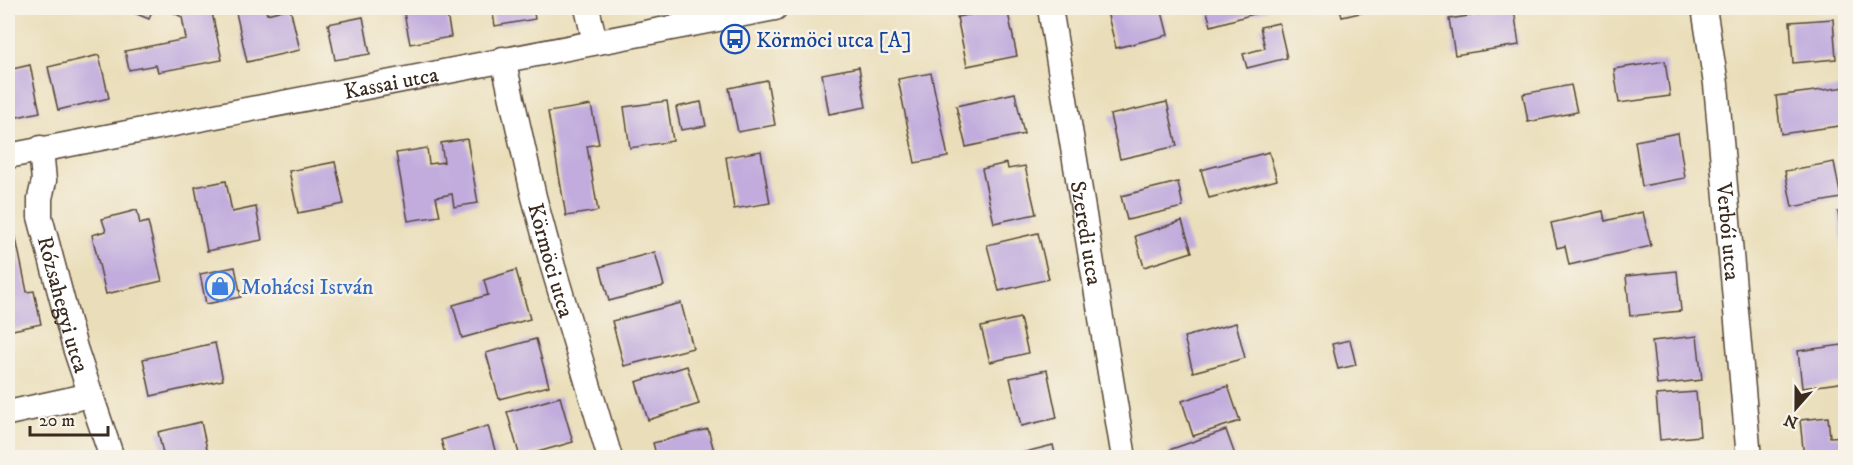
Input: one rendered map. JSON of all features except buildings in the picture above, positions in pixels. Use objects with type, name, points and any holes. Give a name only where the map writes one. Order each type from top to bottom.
[{"type":"street","points":[[587,8],[595,42]]},
{"type":"street","name":"Kassai utca","points":[[8,156],[775,8]]},
{"type":"street","name":"Szeredi utca","points":[[1050,8],[1124,458]]},
{"type":"street","name":"Verbói utca","points":[[1704,8],[1716,84],[1749,458]]},
{"type":"street","name":"Körmöci utca","points":[[503,59],[536,207],[610,458]]},
{"type":"street","name":"Rózsahegyi utca","points":[[40,148],[44,181],[40,198],[40,217],[75,348],[112,458]]},
{"type":"street","points":[[8,413],[91,395]]},
{"type":"place","name":"Körmöci utca [A]","points":[[735,39]]},
{"type":"place","name":"Mohácsi István","points":[[220,286]]}]
